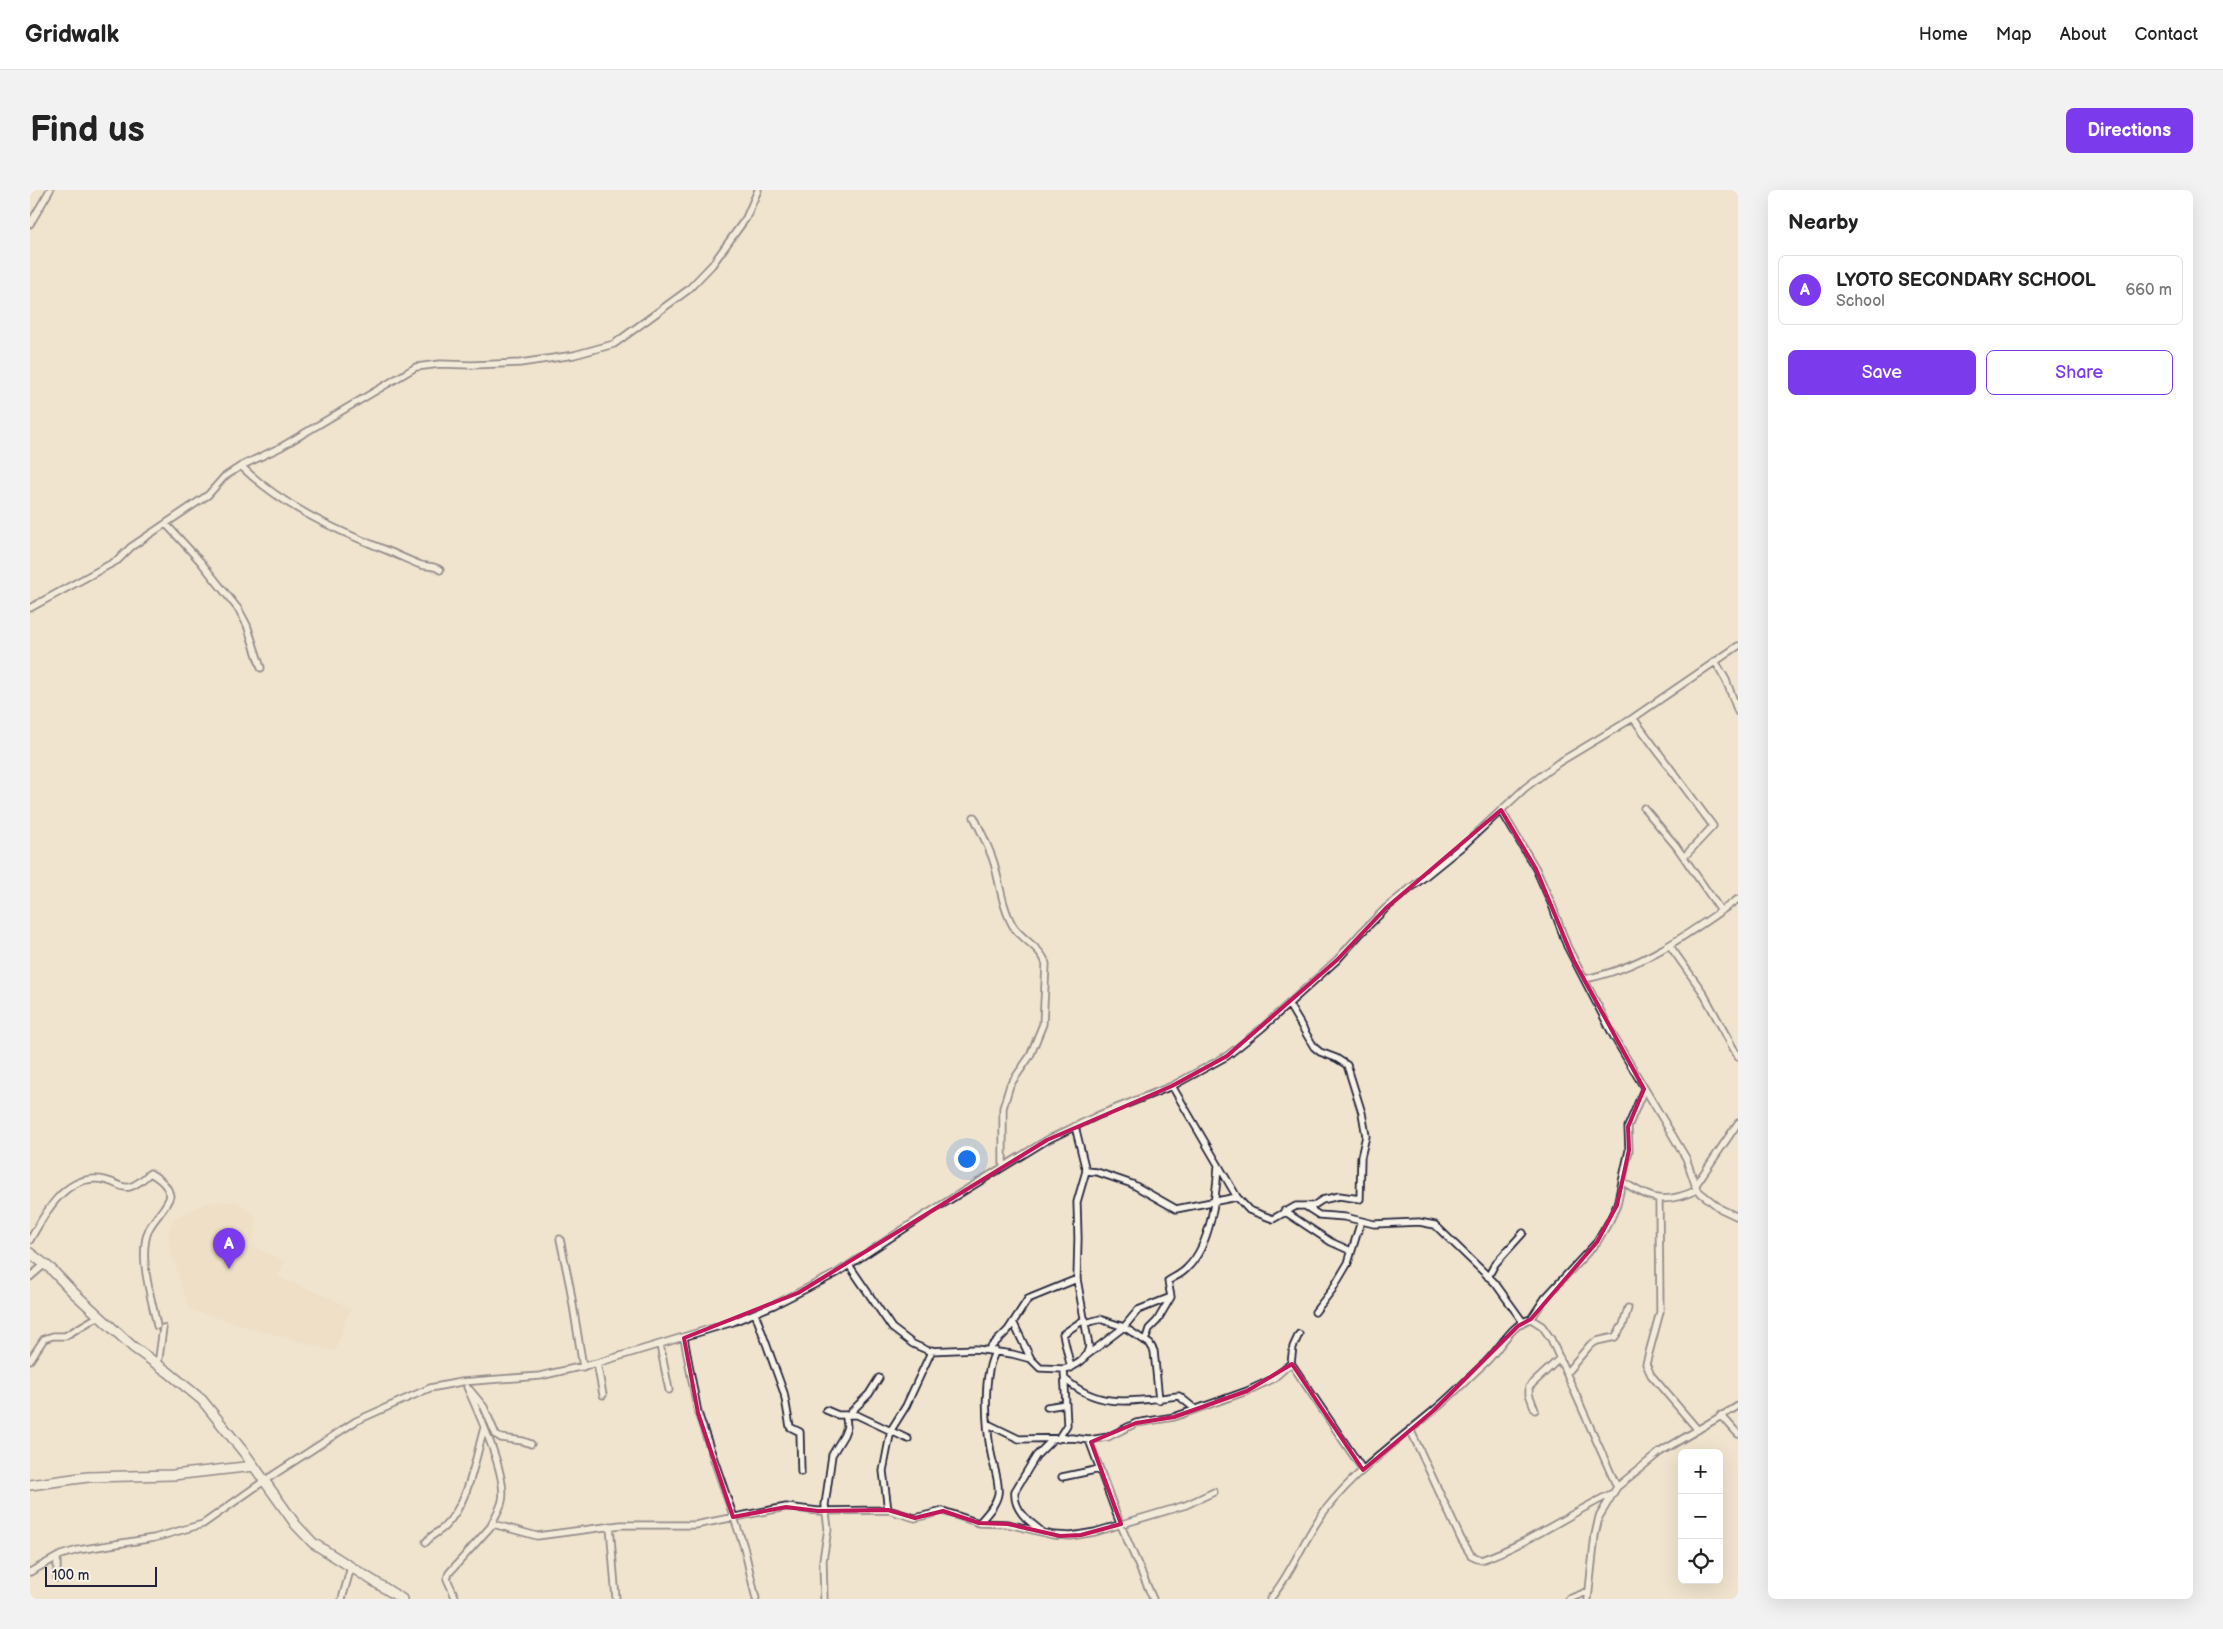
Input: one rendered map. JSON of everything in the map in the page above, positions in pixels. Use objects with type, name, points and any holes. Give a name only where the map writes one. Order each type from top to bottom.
[{"type":"street","points":[[30,224],[50,190]]},
{"type":"street","points":[[30,608],[56,592],[106,567],[208,495],[224,477],[241,466],[282,448],[416,367],[440,364],[520,363],[574,355],[614,344],[688,290],[712,265],[746,218],[758,190]]},
{"type":"street","points":[[241,466],[271,492],[315,519],[365,542],[422,565],[433,566],[440,570]]},
{"type":"street","points":[[166,524],[200,561],[239,610],[252,638],[262,668]]},
{"type":"street","points":[[30,1572],[57,1557],[87,1548],[154,1538],[192,1529],[214,1518],[264,1481],[356,1421],[430,1388],[461,1382],[540,1376],[583,1367],[684,1338],[756,1313],[798,1293],[849,1265],[1003,1166],[1075,1126],[1172,1086],[1227,1056],[1289,1005],[1337,960],[1361,932],[1386,908],[1465,844],[1501,810],[1558,763],[1633,718],[1738,646]]},
{"type":"street","points":[[1715,662],[1726,680],[1738,712]]},
{"type":"street","points":[[1633,718],[1713,826],[1684,857]]},
{"type":"street","points":[[1644,808],[1653,816],[1684,857],[1721,911]]},
{"type":"street","points":[[1501,810],[1536,869],[1567,946],[1614,1037],[1686,1158],[1696,1188],[1721,1209],[1738,1217]]},
{"type":"street","points":[[974,817],[992,857],[1003,902],[1011,922],[1021,935],[1043,956],[1046,964],[1043,1024],[1030,1056],[1010,1085],[1003,1108],[1003,1166]]},
{"type":"street","points":[[1584,979],[1602,976],[1618,970],[1670,946],[1738,900]]},
{"type":"street","points":[[1670,946],[1702,991],[1738,1057]]},
{"type":"street","points":[[1172,1086],[1236,1197],[1249,1210],[1271,1219],[1278,1216],[1284,1210],[1296,1206],[1313,1206],[1322,1200],[1339,1196],[1360,1199],[1365,1126],[1346,1065],[1314,1047],[1289,1005]]},
{"type":"street","points":[[1270,1599],[1296,1559],[1312,1528],[1327,1508],[1363,1470],[1433,1411],[1489,1359],[1524,1322],[1531,1319],[1545,1298],[1604,1232],[1617,1205],[1629,1150],[1628,1127],[1644,1089]]},
{"type":"street","points":[[1622,1180],[1643,1194],[1659,1200],[1677,1198],[1696,1188],[1738,1123]]},
{"type":"street","points":[[1075,1126],[1086,1171],[1077,1202],[1076,1279],[1089,1346],[1086,1356]]},
{"type":"street","points":[[1145,1341],[1150,1329],[1157,1321],[1170,1297],[1168,1281],[1188,1268],[1196,1257],[1211,1220],[1215,1202],[1218,1166]]},
{"type":"street","points":[[1086,1171],[1098,1172],[1114,1177],[1149,1192],[1176,1208],[1236,1197]]},
{"type":"street","points":[[30,1240],[45,1212],[74,1184],[96,1179],[129,1187],[141,1182],[150,1173],[166,1185],[170,1196],[164,1209],[148,1230],[144,1250],[160,1327],[158,1365]]},
{"type":"street","points":[[1659,1200],[1658,1271],[1660,1312],[1646,1364],[1651,1374],[1698,1430]]},
{"type":"street","points":[[1304,1205],[1319,1215],[1345,1217],[1380,1224],[1431,1223],[1440,1229],[1488,1276],[1524,1322]]},
{"type":"street","points":[[1284,1210],[1331,1242],[1351,1251]]},
{"type":"street","points":[[1315,1312],[1347,1266],[1361,1221]]},
{"type":"street","points":[[1488,1276],[1495,1264],[1522,1233]]},
{"type":"street","points":[[560,1239],[583,1367]]},
{"type":"street","points":[[30,1253],[45,1264],[133,1347],[202,1400],[307,1537],[323,1551],[402,1599]]},
{"type":"street","points":[[30,1277],[45,1264]]},
{"type":"street","points":[[849,1265],[892,1328],[913,1344],[932,1350],[988,1350],[1031,1358]]},
{"type":"street","points":[[988,1350],[1008,1330],[1028,1299],[1076,1279]]},
{"type":"street","points":[[1013,1322],[1031,1358],[1040,1368],[1068,1368],[1124,1327],[1143,1307],[1170,1297]]},
{"type":"street","points":[[1567,1372],[1590,1345],[1616,1336],[1623,1325],[1628,1308]]},
{"type":"street","points":[[756,1313],[784,1393],[790,1427],[800,1432],[801,1472]]},
{"type":"street","points":[[30,1360],[44,1339],[53,1336],[66,1336],[99,1316]]},
{"type":"street","points":[[1042,1531],[1023,1516],[1015,1497],[1018,1484],[1032,1463],[1067,1428],[1065,1379],[1068,1368],[1063,1334],[1085,1321],[1100,1319],[1124,1327],[1145,1341],[1154,1352],[1159,1400]]},
{"type":"street","points":[[1531,1319],[1545,1330],[1560,1358],[1617,1487]]},
{"type":"street","points":[[988,1424],[1015,1438],[1088,1440],[1108,1437],[1136,1424],[1174,1417],[1262,1386],[1280,1374],[1291,1363],[1293,1347],[1299,1334]]},
{"type":"street","points":[[684,1338],[698,1413],[744,1547],[756,1599]]},
{"type":"street","points":[[660,1345],[669,1390]]},
{"type":"street","points":[[888,1510],[884,1467],[891,1430],[906,1406],[932,1350]]},
{"type":"street","points":[[979,1523],[998,1496],[988,1424],[988,1370],[996,1351]]},
{"type":"street","points":[[1536,1410],[1529,1394],[1530,1387],[1560,1358]]},
{"type":"street","points":[[597,1363],[603,1395]]},
{"type":"street","points":[[1291,1363],[1363,1470]]},
{"type":"street","points":[[824,1599],[823,1560],[828,1529],[825,1511],[832,1454],[847,1427],[845,1419],[864,1400],[879,1378]]},
{"type":"street","points":[[1065,1379],[1077,1389],[1099,1397],[1125,1402],[1159,1400],[1180,1396],[1195,1409]]},
{"type":"street","points":[[461,1382],[484,1407],[496,1435],[501,1438],[531,1444]]},
{"type":"street","points":[[456,1599],[447,1579],[449,1574],[491,1526],[502,1501],[503,1493],[499,1472],[467,1387]]},
{"type":"street","points":[[1047,1407],[1066,1404]]},
{"type":"street","points":[[1588,1599],[1595,1535],[1600,1517],[1617,1487],[1660,1452],[1738,1406]]},
{"type":"street","points":[[826,1410],[838,1416],[857,1415],[908,1439]]},
{"type":"street","points":[[1721,1415],[1738,1434]]},
{"type":"street","points":[[426,1542],[432,1534],[444,1527],[457,1509],[468,1484],[484,1428]]},
{"type":"street","points":[[1410,1429],[1461,1539],[1471,1555],[1481,1560],[1520,1544],[1586,1506],[1613,1493]]},
{"type":"street","points":[[1088,1440],[1153,1599]]},
{"type":"street","points":[[30,1485],[88,1477],[173,1475],[254,1466]]},
{"type":"street","points":[[1062,1477],[1100,1469]]},
{"type":"street","points":[[491,1526],[495,1524],[537,1536],[610,1526],[695,1525],[786,1507],[825,1511],[888,1510],[915,1518],[943,1512],[979,1523],[1008,1524],[1053,1535],[1071,1536],[1186,1505],[1214,1492]]},
{"type":"street","points":[[610,1526],[616,1599]]},
{"type":"street","points":[[57,1557],[57,1578]]},
{"type":"street","points":[[342,1599],[351,1567]]},
{"type":"street","points":[[1569,1599],[1589,1591]]},
{"type":"highlighted area","points":[[1501,810],[1536,869],[1574,961],[1644,1089],[1628,1127],[1629,1150],[1617,1205],[1597,1242],[1531,1319],[1518,1326],[1433,1411],[1363,1470],[1292,1364],[1247,1391],[1174,1417],[1136,1423],[1091,1442],[1121,1524],[1081,1535],[1060,1536],[1008,1524],[979,1523],[943,1511],[915,1518],[888,1510],[818,1511],[786,1507],[733,1517],[698,1413],[684,1338],[798,1293],[1047,1140],[1172,1086],[1227,1056],[1337,960],[1386,908]]},
{"type":"shaded area","points":[[237,1202],[256,1217],[252,1243],[257,1248],[284,1261],[278,1277],[333,1299],[350,1309],[335,1351],[189,1309],[171,1252],[168,1235],[174,1218],[207,1203]]},
{"type":"place","name":"LYOTO SECONDARY SCHOOL","points":[[229,1269]]}]
